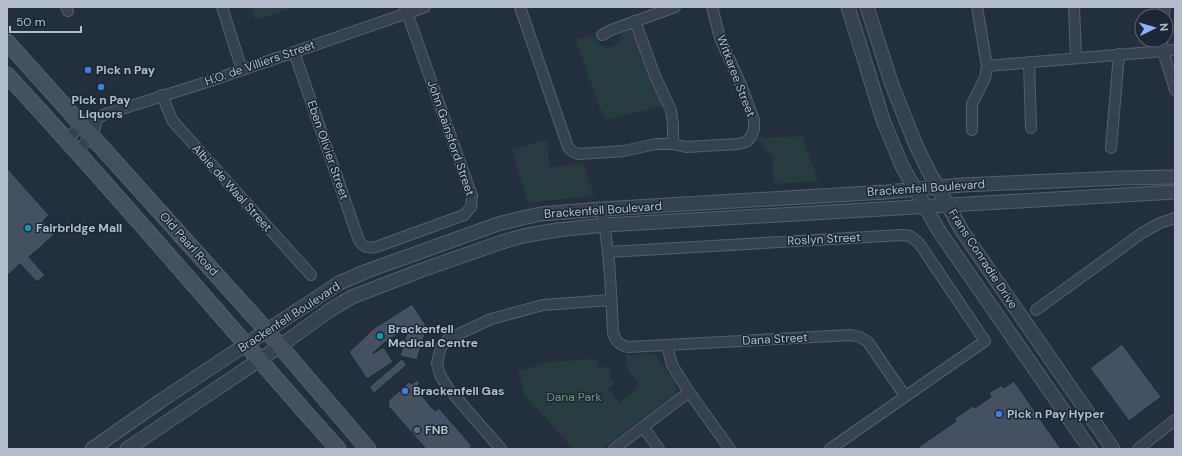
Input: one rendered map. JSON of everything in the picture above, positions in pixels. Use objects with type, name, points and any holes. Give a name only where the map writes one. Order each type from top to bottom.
[{"type":"main road","name":"Old Paarl Road","points":[[7,42],[90,127],[368,449]]},
{"type":"main road","name":"Old Paarl Road","points":[[7,75],[67,139],[245,345],[338,449]]},
{"type":"street","points":[[222,7],[242,70]]},
{"type":"street","name":"H.O. de Villiers Street","points":[[90,127],[103,115],[242,70],[407,10],[425,7]]},
{"type":"street","name":"Witkaree Street","points":[[520,7],[568,147],[578,154],[624,151],[656,144],[673,144],[686,147],[738,144],[746,142],[753,133],[754,120],[741,85],[720,38],[712,7]]},
{"type":"street","points":[[602,35],[611,30],[675,7]]},
{"type":"street","name":"Frans Conradie Drive","points":[[848,7],[883,120],[902,166],[939,231],[1090,449]]},
{"type":"street","name":"Frans Conradie Drive","points":[[867,7],[892,85],[926,167],[962,231],[1113,449]]},
{"type":"street","points":[[972,130],[972,104],[985,78],[986,66],[977,7]]},
{"type":"street","points":[[1074,7],[1076,58]]},
{"type":"street","name":"John Gainsford Street","points":[[365,247],[376,247],[464,215],[472,204],[472,196],[407,10]]},
{"type":"street","points":[[635,21],[655,76],[671,110],[673,144]]},
{"type":"street","points":[[1163,48],[1175,90]]},
{"type":"street","points":[[986,66],[1175,50]]},
{"type":"street","name":"Eben Olivier Street","points":[[294,52],[359,241],[365,247]]},
{"type":"street","points":[[1111,148],[1119,54]]},
{"type":"street","points":[[1029,62],[1031,128]]},
{"type":"street","name":"Albie de Waal Street","points":[[162,95],[172,120],[311,275]]},
{"type":"street","points":[[67,139],[90,127]]},
{"type":"street","points":[[77,151],[90,127]]},
{"type":"street","name":"Brackenfell Boulevard","points":[[92,449],[162,400],[339,283],[367,271],[498,224],[557,212],[962,185],[1175,177]]},
{"type":"street","name":"Brackenfell Boulevard","points":[[127,449],[280,346],[330,310],[352,297],[502,242],[523,236],[557,230],[605,226],[1175,192]]},
{"type":"street","points":[[501,449],[448,388],[440,375],[437,363],[441,347],[448,339],[491,319],[543,305],[611,300],[608,252],[605,226],[601,209]]},
{"type":"street","points":[[1036,310],[1160,222],[1175,218]]},
{"type":"street","name":"Roslyn Street","points":[[608,252],[902,235],[910,236],[918,243],[985,341],[906,396]]},
{"type":"street","name":"Dana Street","points":[[611,300],[613,333],[616,341],[622,346],[628,347],[851,335],[860,337],[868,342],[906,396]]},
{"type":"street","points":[[667,345],[672,365],[689,392],[730,449]]},
{"type":"street","points":[[614,449],[689,392]]},
{"type":"street","points":[[830,449],[906,396]]},
{"type":"street","points":[[1138,449],[1175,420]]},
{"type":"street","points":[[643,427],[659,449]]},
{"type":"green space","points":[[251,7],[295,7],[256,20]]},
{"type":"green space","points":[[632,27],[664,106],[605,120],[576,40],[593,34],[598,43],[608,48],[612,47],[620,40],[621,30]]},
{"type":"green space","points":[[760,135],[764,138],[802,136],[818,181],[774,184],[772,156],[757,139]]},
{"type":"green space","points":[[547,139],[550,167],[583,163],[594,195],[528,203],[512,150]]},
{"type":"green space","name":"Dana Park","points":[[626,355],[654,355],[658,359],[675,382],[675,395],[602,449],[573,449],[524,394],[519,371],[549,362],[598,359],[599,368],[610,367],[610,376],[615,384],[608,389],[619,403],[640,386],[627,369]]},
{"type":"building","name":"Fairbridge Mall","points":[[7,168],[49,215],[43,221],[54,235],[29,257],[45,275],[37,282],[20,264],[7,276]]},
{"type":"building","name":"Brackenfell Medical Centre","points":[[412,304],[427,327],[417,360],[400,356],[408,329],[407,328],[384,343],[372,354],[384,347],[393,362],[367,379],[349,352],[373,329]]},
{"type":"building","points":[[1122,344],[1161,397],[1129,421],[1090,368]]},
{"type":"building","points":[[402,359],[407,365],[374,393],[369,387]]},
{"type":"building","points":[[417,380],[420,383],[418,385],[425,392],[421,395],[435,411],[439,408],[472,446],[469,449],[426,449],[388,406],[388,401],[409,382],[412,384]]},
{"type":"building","name":"Pick n Pay Hyper","points":[[1014,381],[1061,449],[916,449],[956,421],[954,419],[973,406],[975,408],[991,397],[989,393],[1002,385],[1004,388]]},
{"type":"place","name":"Pick n Pay","points":[[88,70]]},
{"type":"place","name":"Pick n Pay Liquors","points":[[101,87]]},
{"type":"place","name":"Fairbridge Mall","points":[[28,228]]},
{"type":"place","name":"Brackenfell Medical Centre","points":[[380,336]]},
{"type":"place","name":"Brackenfell Gas","points":[[405,391]]},
{"type":"place","name":"Pick n Pay Hyper","points":[[999,414]]},
{"type":"place","name":"FNB","points":[[417,430]]}]
